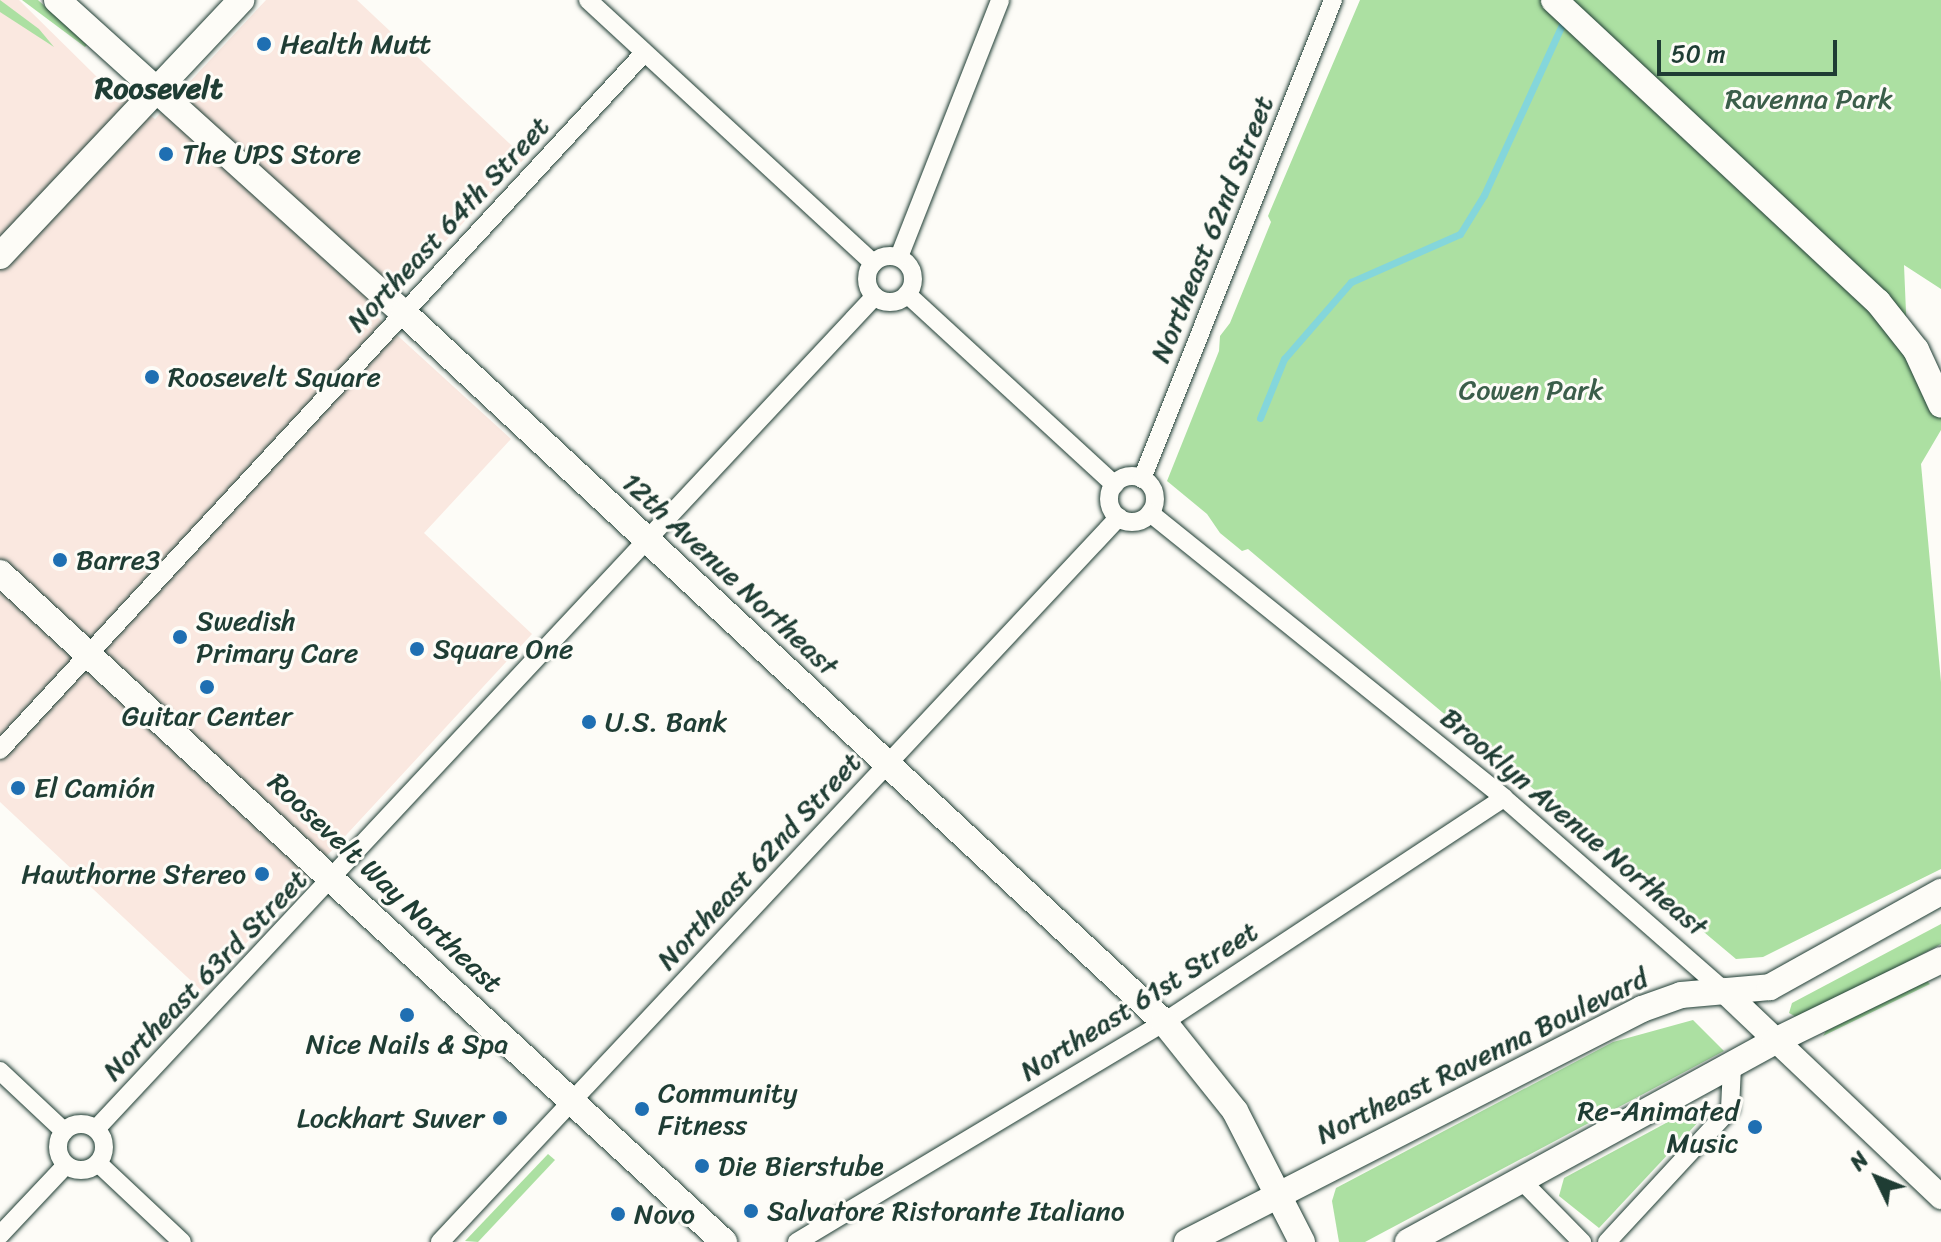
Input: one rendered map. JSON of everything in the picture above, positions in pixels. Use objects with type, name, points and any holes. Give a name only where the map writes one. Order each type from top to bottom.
[{"type":"main road","name":"12th Avenue Northeast","points":[[57,0],[404,313],[1164,1022],[1235,1111],[1280,1193],[1302,1242]]},
{"type":"main road","points":[[0,256],[241,0]]},
{"type":"main road","points":[[1554,0],[1847,271],[1907,336],[1941,404]]},
{"type":"main road","name":"Roosevelt Way Northeast","points":[[0,573],[574,1099],[724,1242]]},
{"type":"main road","name":"Northeast Ravenna Boulevard","points":[[1187,1242],[1642,1009],[1681,995],[1770,987],[1941,892]]},
{"type":"main road","points":[[1408,1242],[1775,1041],[1941,960]]},
{"type":"street","points":[[588,0],[873,263]]},
{"type":"street","points":[[899,257],[1000,0]]},
{"type":"street","name":"Northeast 62nd Street","points":[[1142,479],[1333,0]]},
{"type":"street","name":"Northeast 64th Street","points":[[0,750],[644,53]]},
{"type":"street","points":[[884,256],[899,257],[913,274],[907,294],[892,302],[875,296],[866,279],[873,263],[884,256]]},
{"type":"street","points":[[907,294],[1115,485]]},
{"type":"street","name":"Northeast 63rd Street","points":[[96,1129],[334,880],[875,296]]},
{"type":"street","points":[[1131,476],[1142,479],[1154,493],[1150,513],[1138,521],[1119,517],[1110,502],[1115,485],[1131,476]]},
{"type":"street","name":"Brooklyn Avenue Northeast","points":[[1150,513],[1504,798],[1723,990],[1941,1197]]},
{"type":"street","name":"Northeast 62nd Street","points":[[440,1242],[1119,517]]},
{"type":"street","name":"Northeast 61st Street","points":[[797,1242],[1164,1022],[1504,798]]},
{"type":"street","points":[[1607,1242],[1730,1109],[1732,1066]]},
{"type":"street","points":[[0,1071],[64,1131]]},
{"type":"street","points":[[83,1124],[96,1129],[104,1149],[98,1163],[83,1170],[66,1165],[57,1145],[64,1131],[83,1124]]},
{"type":"street","points":[[98,1163],[182,1242]]},
{"type":"street","points":[[0,1235],[66,1165]]},
{"type":"street","points":[[1522,1181],[1582,1242]]},
{"type":"shaded area","points":[[0,0],[19,0],[97,77],[155,119],[266,0],[357,0],[525,158],[375,315],[511,439],[424,533],[532,634],[202,991],[0,802]]},
{"type":"green space","points":[[0,0],[39,29],[54,47],[0,12]]},
{"type":"green space","points":[[22,0],[38,0],[87,45],[85,47]]},
{"type":"green space","name":"Cowen Park","points":[[1360,0],[1941,0],[1941,289],[1904,265],[1907,336],[1941,404],[1941,430],[1921,464],[1941,682],[1941,869],[1763,957],[1736,959],[1248,549],[1242,551],[1220,533],[1207,514],[1167,481],[1219,351],[1220,336],[1230,323],[1271,222],[1268,216]]},
{"type":"green space","points":[[1941,924],[1941,944],[1800,1019],[1789,1013],[1792,1003]]},
{"type":"green space","points":[[1926,980],[1930,984],[1823,1036],[1826,1031]]},
{"type":"green space","points":[[1693,1020],[1724,1051],[1365,1242],[1339,1242],[1332,1201],[1336,1188],[1613,1042]]},
{"type":"green space","points":[[1692,1109],[1700,1110],[1701,1119],[1599,1228],[1559,1196],[1564,1178]]},
{"type":"green space","points":[[548,1154],[555,1160],[478,1242],[465,1241]]},
{"type":"waterway","points":[[1260,418],[1284,359],[1351,282],[1460,234],[1484,195],[1565,18]]},
{"type":"place","name":"Health Mutt","points":[[264,44]]},
{"type":"place","name":"The UPS Store","points":[[166,154]]},
{"type":"place","name":"Roosevelt Square","points":[[152,377]]},
{"type":"place","name":"Barre3","points":[[60,560]]},
{"type":"place","name":"Swedish Primary Care","points":[[180,637]]},
{"type":"place","name":"Square One","points":[[417,649]]},
{"type":"place","name":"Guitar Center","points":[[207,687]]},
{"type":"place","name":"U.S. Bank","points":[[589,722]]},
{"type":"place","name":"El Camión","points":[[18,788]]},
{"type":"place","name":"Hawthorne Stereo","points":[[262,874]]},
{"type":"place","name":"Nice Nails & Spa","points":[[407,1015]]},
{"type":"place","name":"Community Fitness","points":[[642,1109]]},
{"type":"place","name":"Lockhart Suver","points":[[500,1118]]},
{"type":"place","name":"Re-Animated Music","points":[[1755,1127]]},
{"type":"place","name":"Die Bierstube","points":[[702,1166]]},
{"type":"place","name":"Salvatore Ristorante Italiano","points":[[751,1211]]},
{"type":"place","name":"Novo","points":[[618,1214]]},
{"type":"district","name":"Roosevelt","points":[[159,88]]},
{"type":"park label","name":"Ravenna Park","points":[[1809,99]]}]
